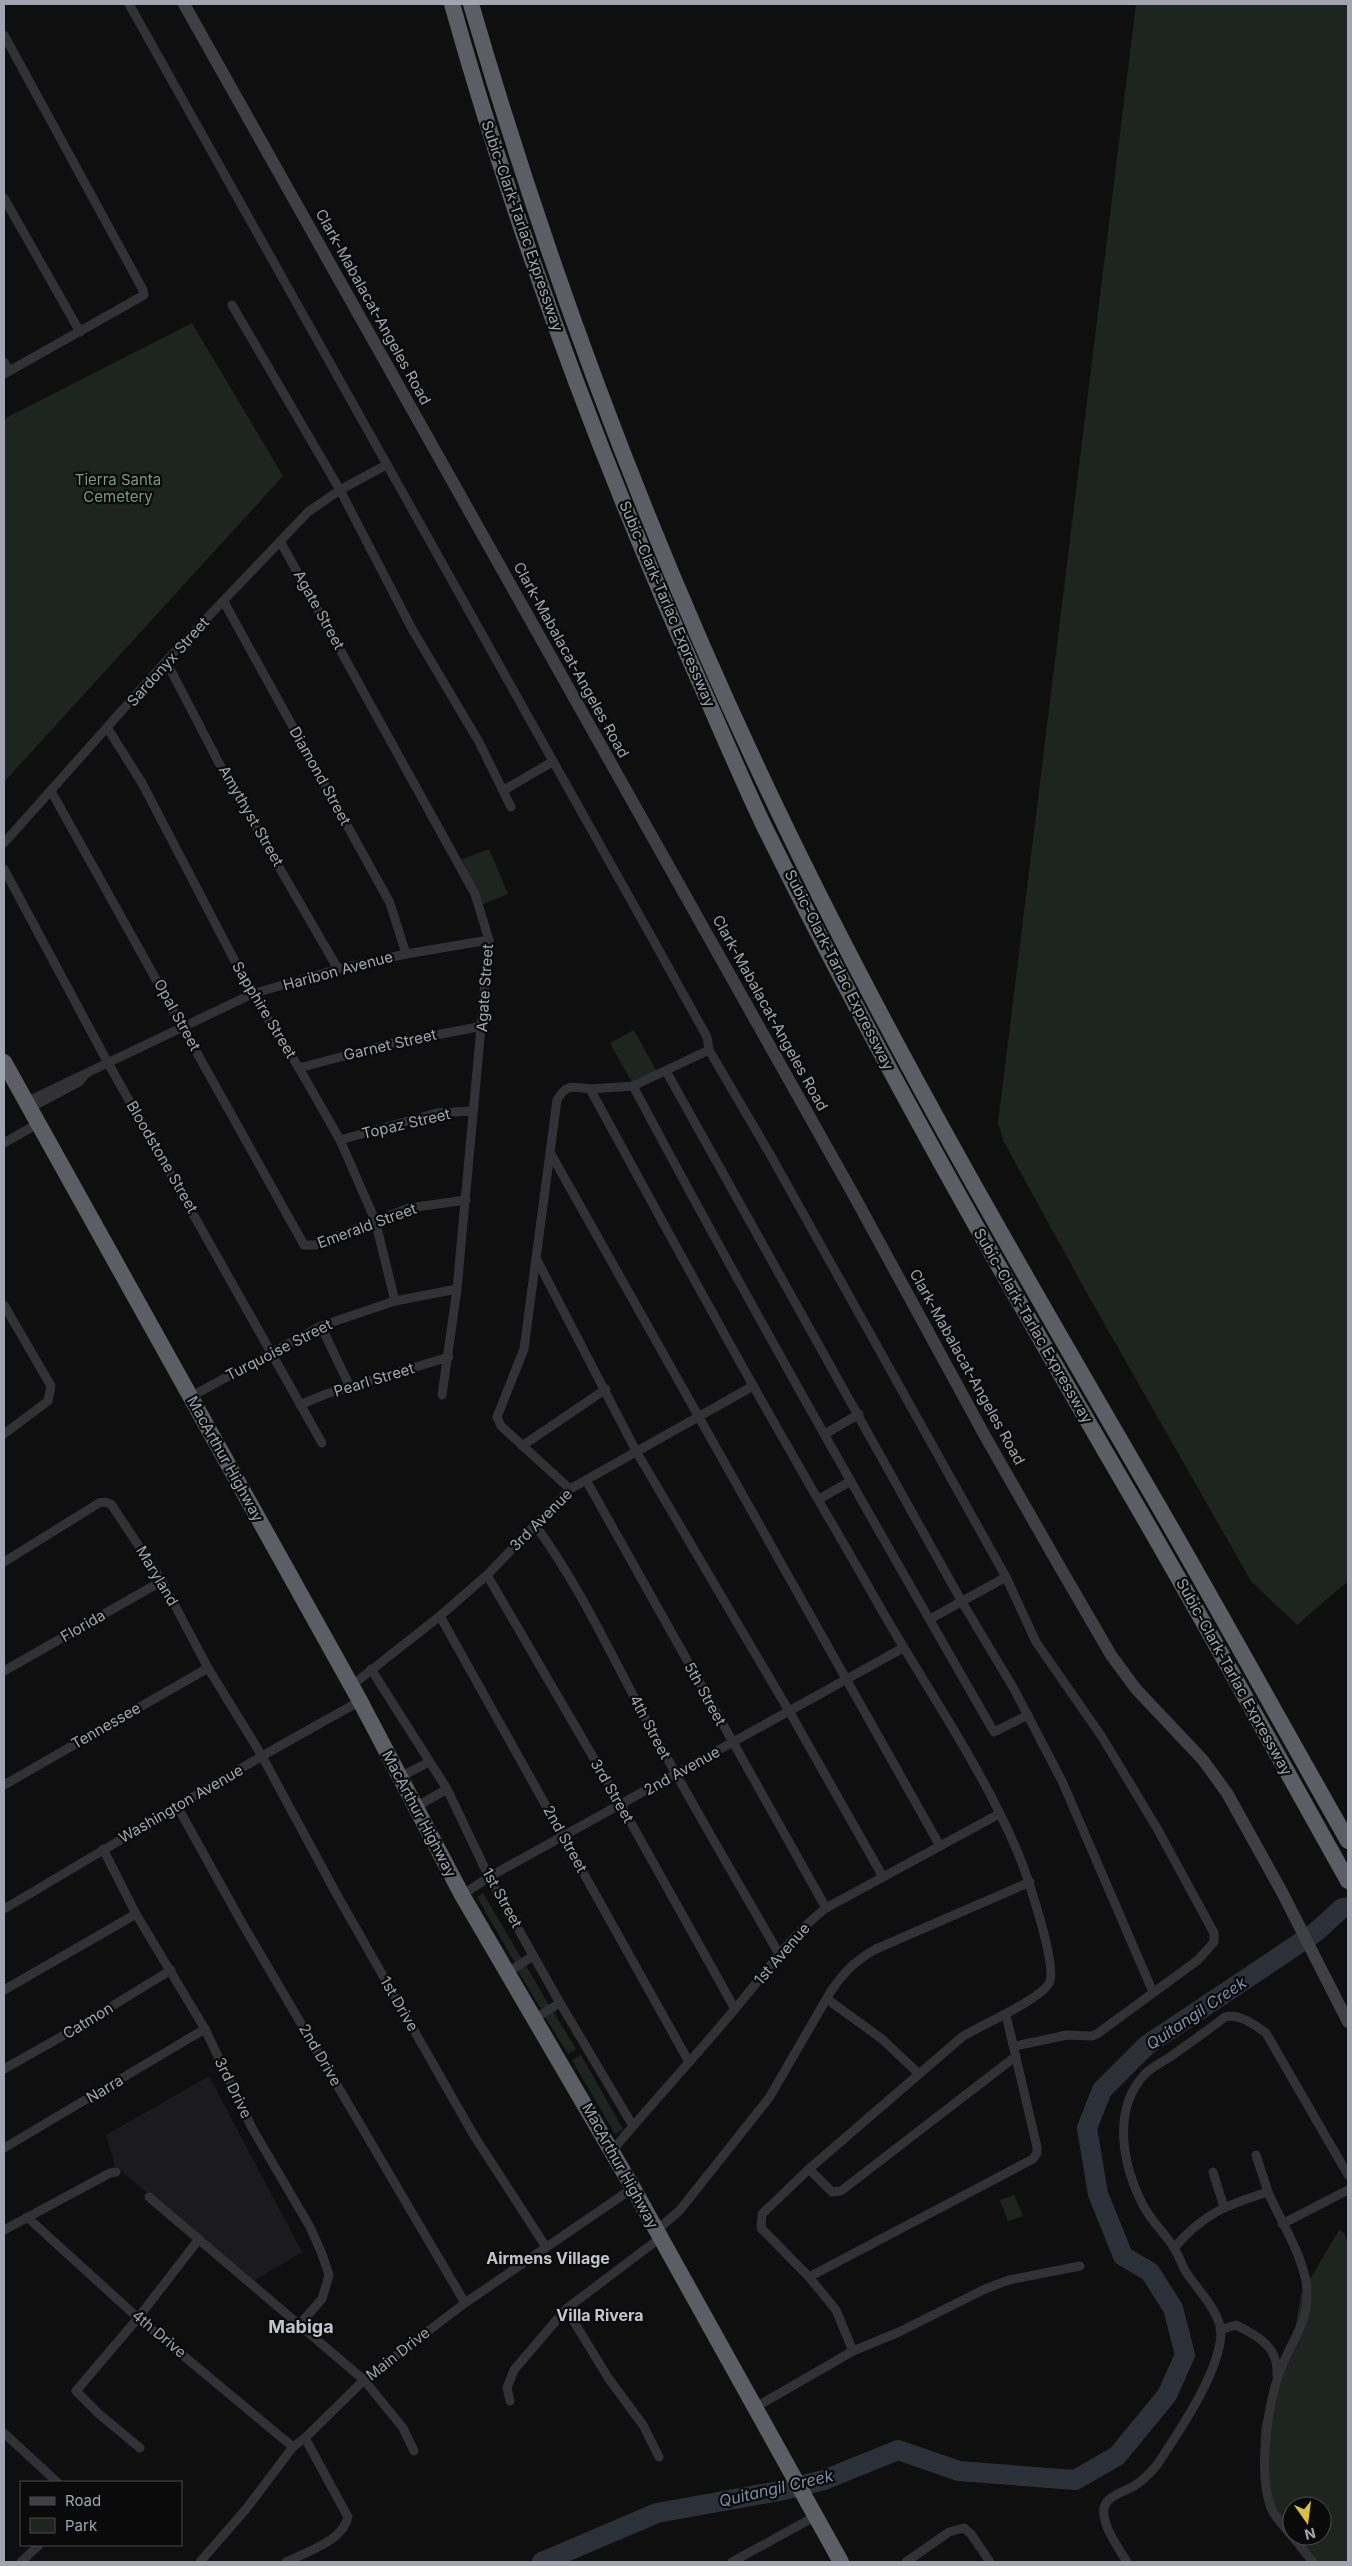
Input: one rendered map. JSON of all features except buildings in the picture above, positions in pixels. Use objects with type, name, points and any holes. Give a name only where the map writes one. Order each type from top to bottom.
[{"type":"highway","name":"Subic-Clark-Tarlac Expressway","points":[[452,4],[482,112],[520,227],[590,420],[656,586],[761,820],[853,1001],[950,1178],[1348,1881]]},
{"type":"highway","name":"Subic-Clark-Tarlac Expressway","points":[[471,4],[506,121],[582,345],[610,420],[716,678],[782,818],[869,993],[958,1156],[1348,1841]]},
{"type":"highway","points":[[477,4],[506,121]]},
{"type":"highway","name":"MacArthur Highway","points":[[4,1062],[360,1701],[462,1895],[612,2151],[782,2453],[841,2562]]},
{"type":"main road","name":"Clark-Mabalacat-Angeles Road","points":[[184,4],[1085,1611],[1111,1655],[1136,1689],[1203,1760],[1227,1793],[1284,1894],[1348,2022]]},
{"type":"street","points":[[129,4],[702,1029],[709,1050],[776,1164],[1006,1577],[1036,1642],[1102,1738],[1158,1830],[1214,1933],[1214,1942],[1198,1960],[1092,2036],[1067,2035],[1015,2046]]},
{"type":"street","points":[[4,35],[144,295],[6,373],[4,362]]},
{"type":"street","points":[[4,198],[80,332]]},
{"type":"street","points":[[232,305],[340,490],[412,629],[479,742],[511,807]]},
{"type":"street","name":"Sardonyx Street","points":[[4,843],[166,661],[308,512],[340,490],[386,465]]},
{"type":"street","name":"Agate Street","points":[[280,541],[475,894],[489,940],[483,1026],[473,1110],[457,1289],[449,1357],[442,1395]]},
{"type":"street","name":"Diamond Street","points":[[224,602],[390,903],[406,954]]},
{"type":"street","name":"Amythyst Street","points":[[166,661],[220,764],[338,969]]},
{"type":"street","name":"Sapphire Street","points":[[108,728],[142,784],[252,994],[299,1068],[340,1140],[375,1220],[395,1301]]},
{"type":"street","points":[[504,790],[552,762]]},
{"type":"street","name":"Opal Street","points":[[52,791],[301,1240]]},
{"type":"street","name":"Bloodstone Street","points":[[4,869],[108,1063],[273,1352],[322,1443]]},
{"type":"street","name":"Haribon Avenue","points":[[28,1105],[79,1082],[85,1075],[108,1063],[252,994],[338,969],[406,954],[489,940]]},
{"type":"street","name":"Garnet Street","points":[[299,1068],[389,1044],[483,1026]]},
{"type":"street","points":[[570,1489],[501,1426],[497,1417],[524,1349],[557,1100],[562,1091],[572,1087],[590,1089],[633,1086],[709,1050]]},
{"type":"street","points":[[666,1071],[962,1602],[1028,1715],[1062,1780],[1153,1992]]},
{"type":"street","points":[[633,1086],[693,1199],[824,1434],[994,1732],[1028,1715]]},
{"type":"street","points":[[590,1089],[753,1386],[999,1814],[1030,1882],[1046,1945],[1051,1978],[1047,1987],[1006,2014],[982,2024],[962,2037],[809,2169],[762,2214],[761,2228],[809,2277],[836,2310],[853,2351]]},
{"type":"street","name":"Topaz Street","points":[[340,1140],[437,1113],[473,1110]]},
{"type":"street","points":[[4,1143],[39,1123]]},
{"type":"street","points":[[551,1154],[940,1846]]},
{"type":"street","name":"Emerald Street","points":[[301,1240],[304,1245],[309,1247],[409,1208],[466,1200]]},
{"type":"street","points":[[537,1260],[606,1389],[636,1451],[790,1711],[883,1878]]},
{"type":"street","name":"Turquoise Street","points":[[190,1396],[320,1326],[395,1301],[457,1289]]},
{"type":"street","points":[[4,1305],[51,1386],[48,1401],[4,1434]]},
{"type":"street","points":[[320,1326],[350,1387]]},
{"type":"street","name":"Pearl Street","points":[[300,1405],[350,1387],[449,1357]]},
{"type":"street","name":"3rd Avenue","points":[[351,1686],[440,1616],[486,1575],[570,1489],[753,1386]]},
{"type":"street","points":[[522,1446],[606,1389]]},
{"type":"street","points":[[824,1434],[858,1414]]},
{"type":"street","name":"5th Street","points":[[586,1480],[732,1744],[826,1908]]},
{"type":"street","points":[[819,1499],[851,1481]]},
{"type":"street","name":"Maryland","points":[[4,1562],[90,1508],[104,1502],[115,1510],[162,1581],[208,1668],[262,1756]]},
{"type":"street","name":"4th Street","points":[[535,1525],[550,1546],[579,1595],[676,1774],[779,1954]]},
{"type":"street","name":"3rd Street","points":[[486,1575],[621,1805],[735,2009]]},
{"type":"street","points":[[930,1619],[1006,1577]]},
{"type":"street","name":"Florida","points":[[4,1671],[162,1581]]},
{"type":"street","name":"2nd Street","points":[[440,1616],[689,2062]]},
{"type":"street","name":"2nd Avenue","points":[[462,1895],[489,1877],[903,1648]]},
{"type":"street","name":"Tennessee","points":[[4,1785],[208,1668]]},
{"type":"street","name":"1st Street","points":[[371,1669],[447,1789],[489,1877],[560,2003],[633,2126]]},
{"type":"street","name":"Washington Avenue","points":[[4,1909],[262,1756],[360,1701]]},
{"type":"street","name":"1st Drive","points":[[262,1756],[337,1895],[473,2134],[546,2247]]},
{"type":"street","points":[[400,1777],[429,1762]]},
{"type":"street","points":[[416,1807],[447,1789]]},
{"type":"street","name":"2nd Drive","points":[[177,1806],[242,1923],[465,2304]]},
{"type":"street","name":"1st Avenue","points":[[612,2151],[735,2009],[779,1954],[813,1918],[826,1908],[999,1814]]},
{"type":"street","name":"3rd Drive","points":[[103,1849],[136,1914],[205,2029],[252,2128],[310,2227],[329,2275],[322,2299],[298,2326]]},
{"type":"street","points":[[510,2401],[506,2388],[514,2370],[566,2309],[658,2234],[680,2210],[769,2098],[842,1975],[856,1961],[876,1949],[1030,1882]]},
{"type":"street","points":[[4,1990],[136,1914]]},
{"type":"street","points":[[508,1972],[533,1956]]},
{"type":"street","name":"Catmon","points":[[4,2069],[73,2030],[171,1970]]},
{"type":"street","points":[[827,1999],[882,2039],[918,2074]]},
{"type":"street","points":[[535,2018],[560,2003]]},
{"type":"street","points":[[809,2277],[1033,2159],[1037,2153],[1037,2147],[1015,2046],[1006,2014]]},
{"type":"street","points":[[1126,2562],[1106,2525],[1102,2510],[1110,2498],[1147,2477],[1157,2465],[1207,2380],[1217,2357],[1220,2330],[1204,2296],[1186,2274],[1174,2248],[1144,2206],[1124,2151],[1123,2129],[1134,2090],[1146,2074],[1226,2018],[1230,2016],[1251,2022],[1266,2033],[1348,2175]]},
{"type":"street","name":"Narra","points":[[4,2148],[205,2029]]},
{"type":"street","points":[[809,2169],[832,2192],[841,2191],[1016,2056]]},
{"type":"street","points":[[1256,2155],[1268,2192],[1298,2258],[1307,2290],[1305,2316],[1301,2328],[1276,2380]]},
{"type":"street","points":[[4,2230],[110,2173],[116,2172]]},
{"type":"street","points":[[1213,2172],[1224,2207]]},
{"type":"street","name":"Main Drive","points":[[200,2562],[246,2509],[293,2447],[305,2438],[364,2380],[465,2304],[633,2188]]},
{"type":"street","points":[[1282,2224],[1348,2190]]},
{"type":"street","points":[[1174,2248],[1198,2223],[1224,2207],[1268,2192]]},
{"type":"street","points":[[149,2197],[298,2326],[364,2380],[403,2428],[414,2451]]},
{"type":"street","name":"4th Drive","points":[[27,2218],[138,2318],[293,2447]]},
{"type":"street","points":[[140,2448],[99,2414],[76,2391],[138,2318],[199,2239]]},
{"type":"street","points":[[756,2407],[853,2351],[923,2320],[985,2289],[1009,2280],[1080,2266]]},
{"type":"street","points":[[566,2309],[609,2378],[643,2425],[659,2457]]},
{"type":"street","points":[[1220,2330],[1236,2325],[1271,2347],[1277,2369],[1266,2429],[1266,2484],[1270,2506],[1282,2522]]},
{"type":"street","points":[[4,2433],[56,2481]]},
{"type":"street","points":[[286,2562],[338,2535],[346,2526],[348,2517],[305,2438]]},
{"type":"street","points":[[732,2562],[816,2516]]},
{"type":"street","points":[[906,2562],[949,2532],[964,2528],[968,2530],[990,2562]]},
{"type":"street","points":[[20,2562],[38,2546]]},
{"type":"street","points":[[1300,2546],[1313,2562]]},
{"type":"shaded area","points":[[209,2076],[302,2252],[254,2281],[115,2166],[106,2135]]},
{"type":"green space","points":[[1136,4],[1348,4],[1348,1581],[1297,1625],[1251,1581],[1089,1297],[1004,1142],[998,1123]]},
{"type":"green space","name":"Tierra Santa Cemetery","points":[[192,323],[283,476],[4,782],[4,419]]},
{"type":"green space","points":[[489,849],[508,894],[481,905],[462,859]]},
{"type":"green space","points":[[634,1030],[657,1072],[633,1084],[610,1043]]},
{"type":"green space","points":[[483,1893],[522,1959],[515,1963],[477,1897]]},
{"type":"green space","points":[[525,1964],[549,2005],[541,2009],[517,1969]]},
{"type":"green space","points":[[553,2011],[576,2049],[568,2054],[545,2017]]},
{"type":"green space","points":[[581,2055],[623,2129],[615,2134],[572,2060]]},
{"type":"green space","points":[[1014,2195],[1023,2216],[1008,2221],[1000,2200]]},
{"type":"green space","points":[[1339,2230],[1344,2233],[1348,2242],[1348,2562],[1308,2562],[1297,2546],[1332,2546],[1332,2496],[1282,2496],[1282,2526],[1265,2502],[1260,2459],[1261,2426],[1273,2389],[1291,2353],[1301,2294]]},
{"type":"waterway","name":"Quitangil Creek","points":[[542,2562],[657,2513],[779,2491],[824,2480],[898,2450],[959,2471],[1075,2480],[1117,2456],[1167,2395],[1185,2355],[1173,2308],[1150,2272],[1123,2256],[1098,2194],[1087,2128],[1102,2090],[1147,2045],[1316,1932],[1342,1908],[1348,1907]]},
{"type":"district","name":"Airmens Village","points":[[548,2258]]},
{"type":"district","name":"Villa Rivera","points":[[600,2315]]},
{"type":"district","name":"Mabiga","points":[[301,2327]]}]
